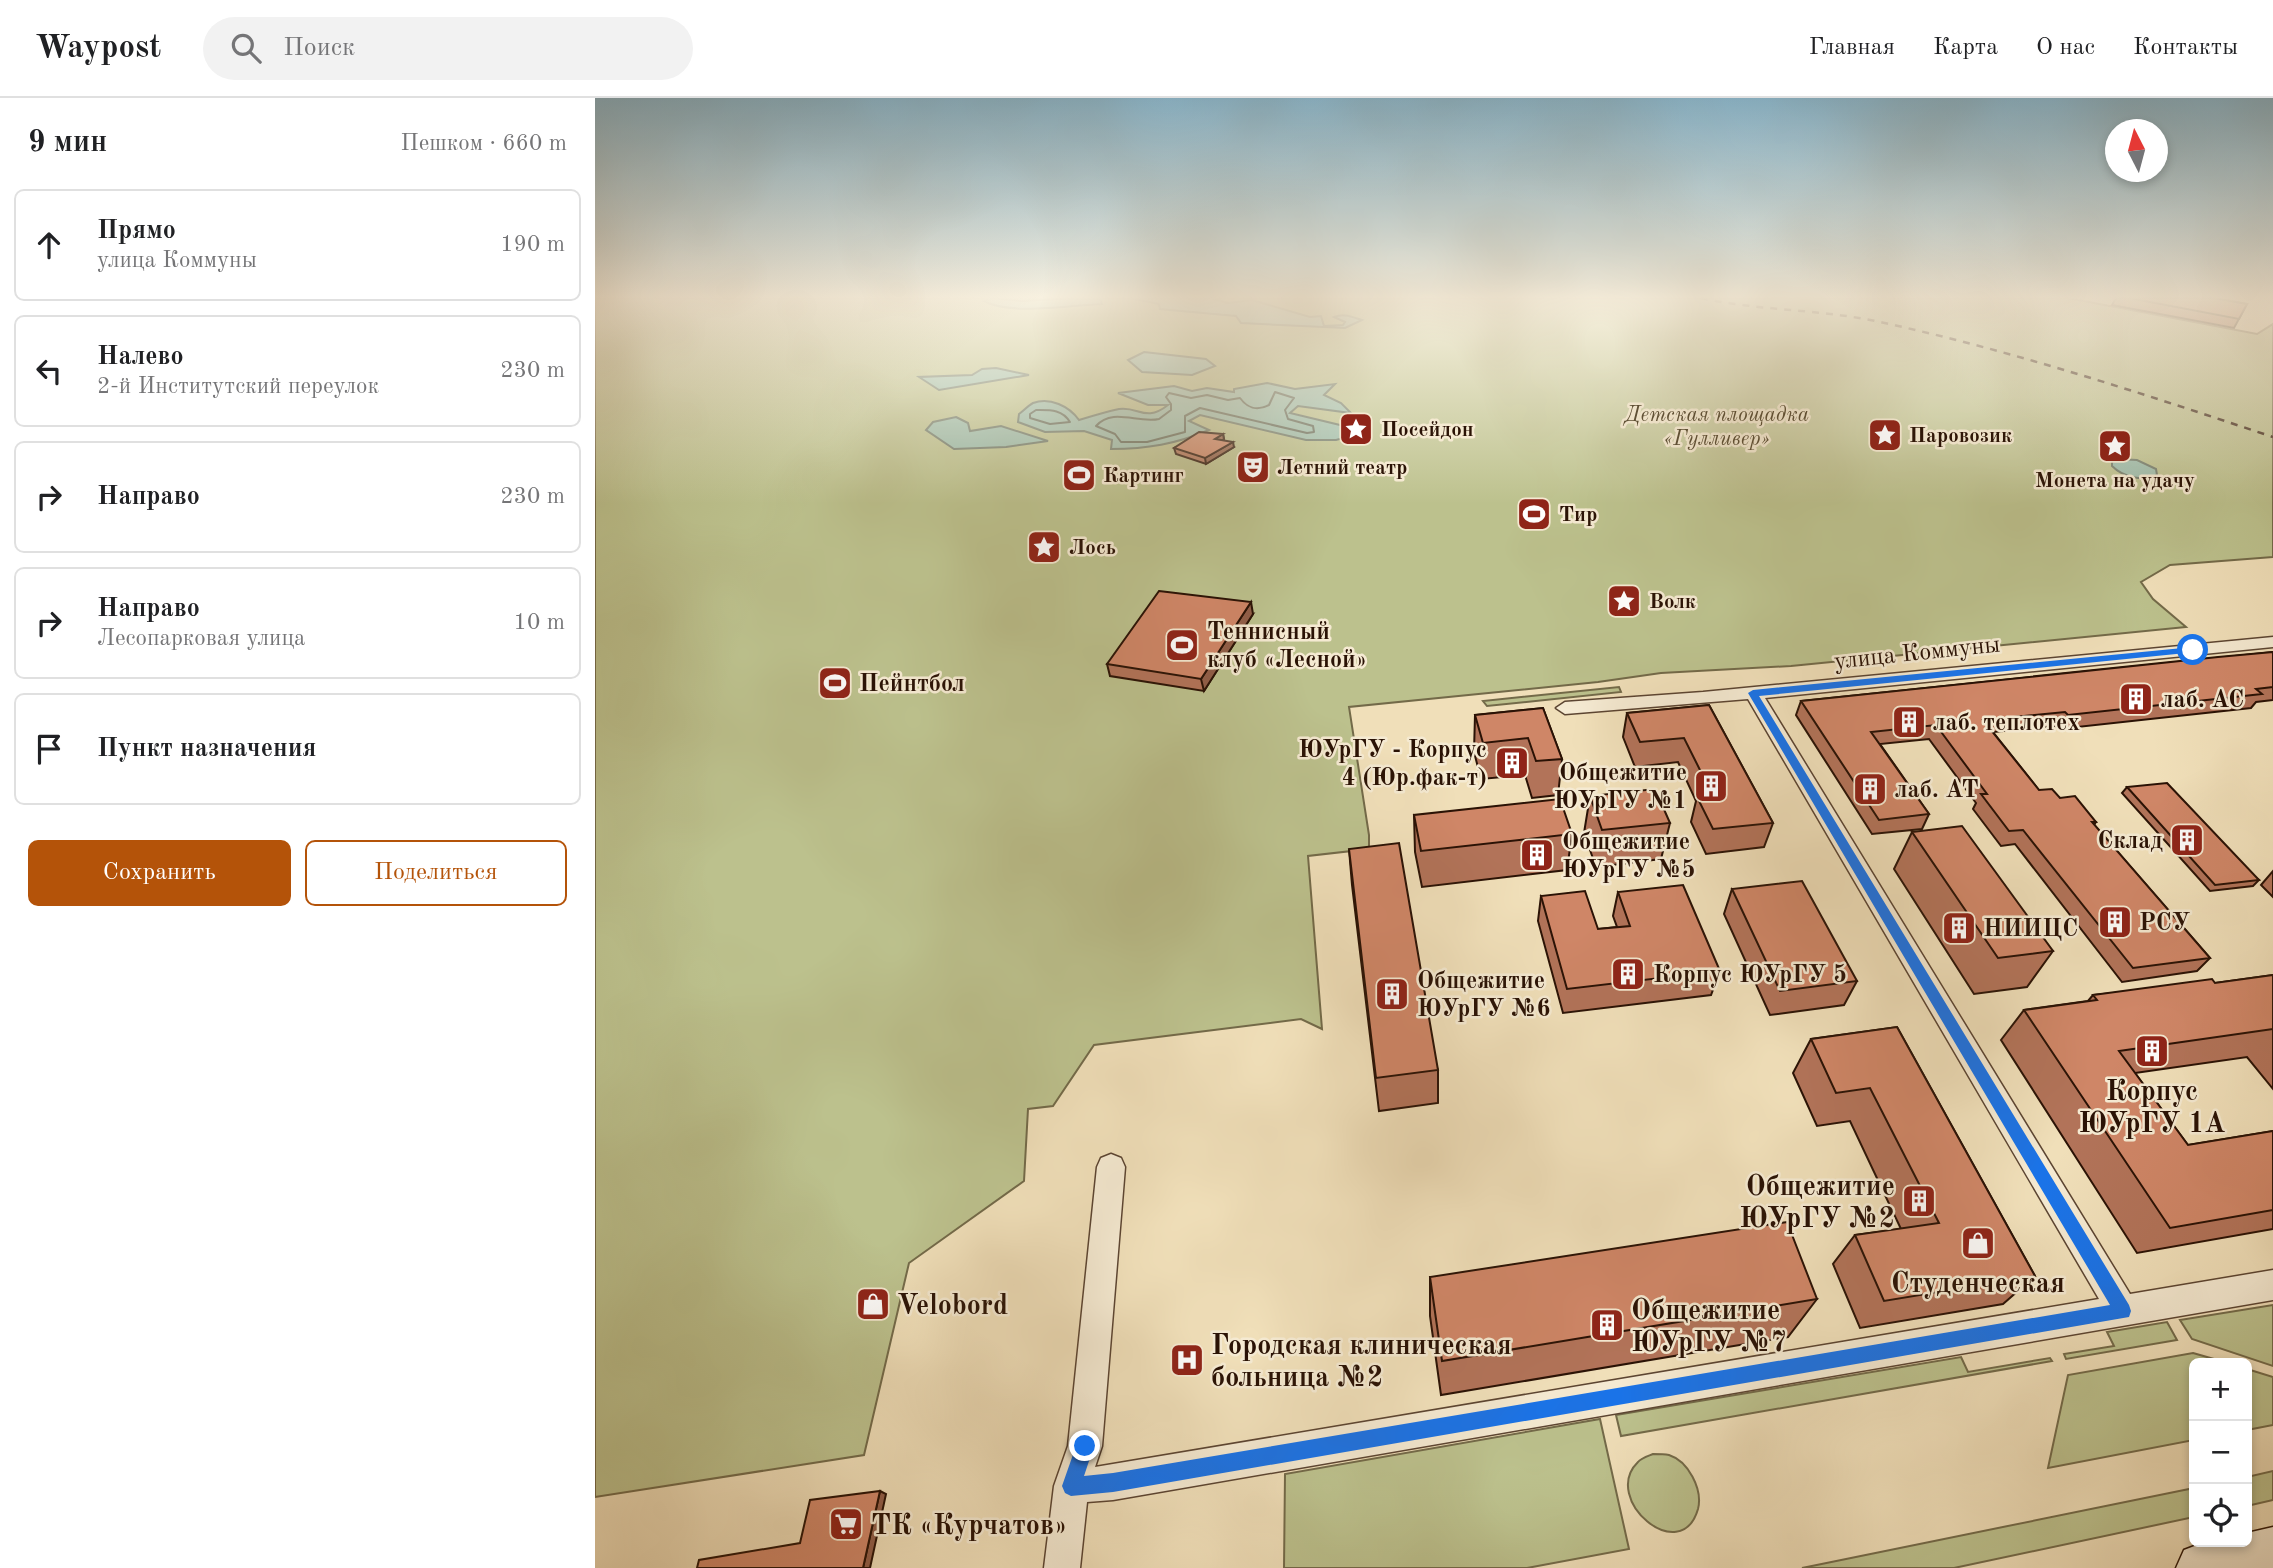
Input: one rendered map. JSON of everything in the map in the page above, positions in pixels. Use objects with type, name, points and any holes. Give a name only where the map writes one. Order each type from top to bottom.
[{"type":"main road","points":[[2202,1568],[2273,1552]]},
{"type":"street","name":"улица Коммуны","points":[[1565,708],[1753,693],[2273,642]]},
{"type":"street","points":[[1753,693],[2123,1311]]},
{"type":"street","points":[[1062,1568],[1071,1486],[1085,1446],[1111,1167]]},
{"type":"street","points":[[1071,1486],[1113,1483],[2273,1285]]},
{"type":"green space","name":"Детская площадка «Гулливер»","points":[[595,367],[2273,367],[2273,557],[2170,565],[2141,582],[2153,599],[2186,627],[1791,666],[1661,673],[1598,682],[1349,707],[1369,849],[1308,856],[1322,1029],[1301,1019],[1094,1045],[1053,1106],[1028,1109],[1024,1181],[909,1263],[864,1455],[595,1497]]},
{"type":"green space","points":[[1619,687],[1621,692],[1487,706],[1483,701]]},
{"type":"green space","points":[[2273,1305],[2273,1366],[2192,1339],[2180,1320]]},
{"type":"green space","points":[[2167,1322],[2177,1340],[2066,1359],[2064,1354],[2114,1346],[2107,1332]]},
{"type":"green space","points":[[2193,1353],[2210,1358],[2189,1358],[2189,1441],[2048,1468],[2068,1375]]},
{"type":"green space","points":[[1961,1357],[1968,1372],[2050,1358],[2052,1361],[1621,1436],[1616,1415]]},
{"type":"green space","points":[[2252,1371],[2273,1377],[2273,1425],[2252,1429]]},
{"type":"green space","points":[[1600,1419],[1629,1549],[1527,1568],[1284,1568],[1285,1474]]},
{"type":"green space","points":[[1653,1454],[1676,1458],[1688,1469],[1696,1485],[1698,1509],[1689,1525],[1676,1532],[1662,1530],[1647,1522],[1636,1509],[1629,1493],[1629,1477],[1638,1462]]},
{"type":"green space","points":[[2273,1471],[2273,1500],[2252,1505],[2252,1476]]},
{"type":"green space","points":[[2189,1489],[2189,1518],[1954,1568],[1802,1568]]},
{"type":"water","points":[[1136,367],[1213,367],[1192,375],[1142,372]]},
{"type":"water","points":[[996,368],[1029,375],[939,390],[919,377],[972,375],[982,369]]},
{"type":"water","points":[[1267,383],[1295,389],[1335,384],[1324,395],[1341,403],[1351,413],[1298,406],[1290,413],[1340,425],[1350,431],[1351,436],[1336,440],[1306,440],[1200,415],[1189,421],[1209,430],[1161,445],[1111,449],[1112,440],[1084,431],[1045,432],[1018,422],[1019,414],[1039,401],[1059,404],[1079,420],[1119,409],[1153,413],[1168,405],[1148,405],[1118,393],[1174,386],[1192,391],[1207,388],[1234,392],[1234,389]]},
{"type":"water","points":[[956,417],[968,423],[970,431],[1001,426],[1048,441],[1006,447],[954,449],[926,430],[933,422]]},
{"type":"water","points":[[2117,459],[2137,460],[2156,469],[2157,475],[2146,478],[2127,476],[2112,466],[2112,462]]},
{"type":"building","points":[[1199,432],[1223,434],[1215,439],[1233,442],[1205,458],[1174,448]]},
{"type":"building","name":"Теннисный клуб «Лесной»","points":[[1159,591],[1251,602],[1201,679],[1107,664]]},
{"type":"building","points":[[2273,652],[2273,687],[2256,689],[2262,694],[2068,715],[2065,712],[1983,720],[2039,790],[2052,789],[2060,798],[2075,796],[2096,822],[2092,822],[2210,958],[2133,968],[2023,830],[2009,831],[1981,794],[1987,794],[1936,725],[1871,732],[1929,814],[1879,820],[1801,701],[2218,657]]},
{"type":"building","points":[[1709,705],[1773,823],[1713,829],[1697,797],[1713,796],[1684,738],[1640,742],[1627,713]]},
{"type":"building","points":[[1543,708],[1562,759],[1536,761],[1528,738],[1483,743],[1475,715]]},
{"type":"building","name":"Склад","points":[[2167,783],[2259,880],[2215,885],[2127,787]]},
{"type":"building","points":[[1655,789],[1670,823],[1602,830],[1590,796]]},
{"type":"building","points":[[1560,799],[1572,834],[1421,851],[1414,815]]},
{"type":"building","points":[[1962,826],[2053,951],[1998,958],[1912,832]]},
{"type":"building","name":"Общежитие ЮУрГУ №6","points":[[1399,843],[1438,1070],[1376,1078],[1349,849]]},
{"type":"building","points":[[1802,881],[1857,981],[1780,991],[1732,889]]},
{"type":"building","name":"Корпус ЮУрГУ 5","points":[[1683,885],[1720,971],[1567,989],[1541,896],[1585,891],[1598,929],[1630,926],[1618,892]]},
{"type":"building","points":[[2273,975],[2273,1029],[2119,1051],[2188,1145],[2273,1131],[2273,1210],[2170,1228],[2024,1010],[2097,1000],[2093,995],[2212,979],[2215,983]]},
{"type":"building","points":[[1897,1027],[2035,1276],[1884,1301],[1855,1235],[1939,1223],[1870,1088],[1836,1093],[1811,1039]]},
{"type":"building","points":[[1787,1222],[1817,1299],[1442,1361],[1430,1277]]},
{"type":"building","name":"ТК «Курчатов»","points":[[880,1491],[863,1568],[697,1568],[699,1560],[800,1543],[810,1500]]},
{"type":"railway","points":[[2052,367],[2273,437]]},
{"type":"place","name":"Посейдон","points":[[1356,429]]},
{"type":"place","name":"Паровозик","points":[[1885,435]]},
{"type":"place","name":"Монета на удачу","points":[[2115,446]]},
{"type":"place","name":"Летний театр","points":[[1253,467]]},
{"type":"place","name":"Картинг","points":[[1079,475]]},
{"type":"place","name":"Тир","points":[[1534,514]]},
{"type":"place","name":"Лось","points":[[1044,547]]},
{"type":"place","name":"Волк","points":[[1624,601]]},
{"type":"place","name":"Теннисный клуб «Лесной»","points":[[1182,645]]},
{"type":"place","name":"Пейнтбол","points":[[835,683]]},
{"type":"place","name":"лаб. АС","points":[[2136,699]]},
{"type":"place","name":"лаб. теплотех","points":[[1909,722]]},
{"type":"place","name":"ЮУрГУ - Корпус 4 (Юр.фак-т)","points":[[1512,763]]},
{"type":"place","name":"Общежитие ЮУрГУ №1","points":[[1711,786]]},
{"type":"place","name":"лаб. АТ","points":[[1870,789]]},
{"type":"place","name":"Склад","points":[[2187,840]]},
{"type":"place","name":"Общежитие ЮУрГУ №5","points":[[1537,855]]},
{"type":"place","name":"РСУ","points":[[2115,922]]},
{"type":"place","name":"НИИЦС","points":[[1959,928]]},
{"type":"place","name":"Корпус ЮУрГУ 5","points":[[1628,974]]},
{"type":"place","name":"Общежитие ЮУрГУ №6","points":[[1392,994]]},
{"type":"place","name":"Корпус ЮУрГУ 1А","points":[[2152,1051]]},
{"type":"place","name":"Общежитие ЮУрГУ №2","points":[[1919,1201]]},
{"type":"place","name":"Студенческая","points":[[1978,1243]]},
{"type":"place","name":"Velobord","points":[[873,1304]]},
{"type":"place","name":"Общежитие ЮУрГУ №7","points":[[1607,1325]]},
{"type":"place","name":"Городская клиническая больница №2","points":[[1187,1360]]},
{"type":"place","name":"ТК «Курчатов»","points":[[846,1524]]},
{"type":"route","points":[[1085,1446],[1071,1486],[1113,1483],[2123,1311],[1753,693],[2193,650]]}]
